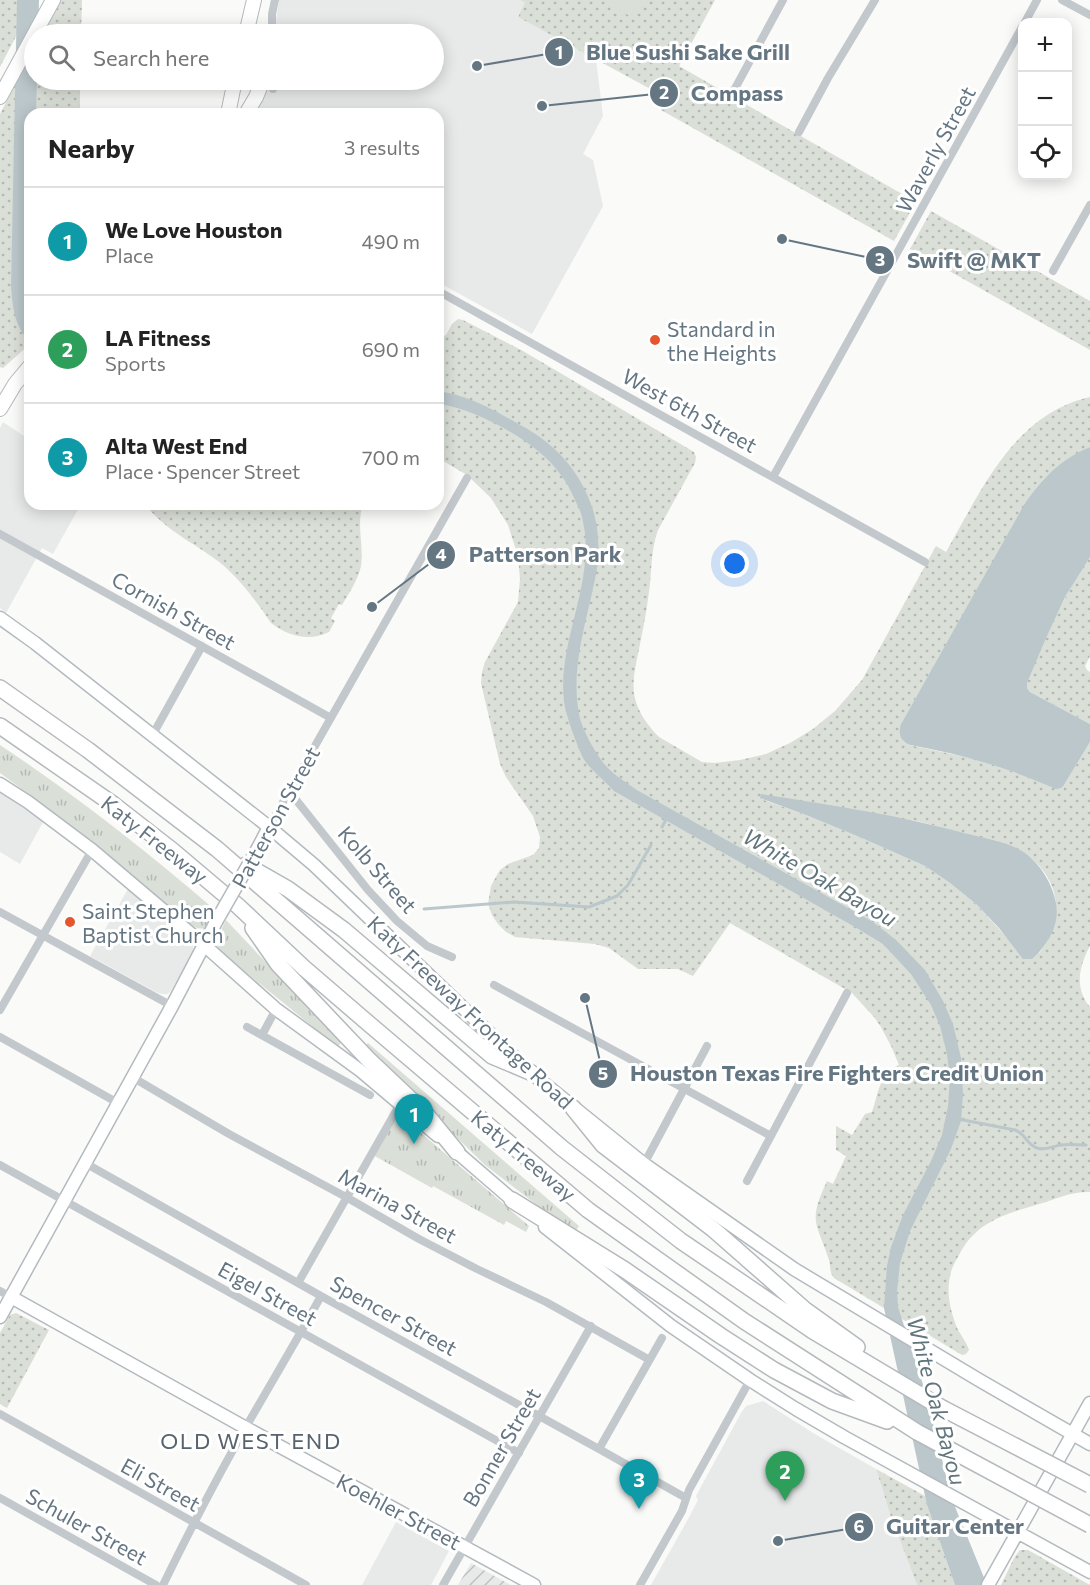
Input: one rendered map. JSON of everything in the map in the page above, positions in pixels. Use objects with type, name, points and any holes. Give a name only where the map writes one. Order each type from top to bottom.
[{"type":"highway","name":"Katy Freeway","points":[[0,688],[88,750],[217,849],[589,1170],[681,1241],[813,1331],[942,1408],[1090,1485]]},
{"type":"highway","name":"Katy Freeway","points":[[0,726],[114,805],[173,851],[238,906],[304,968],[588,1210],[744,1321],[825,1375],[917,1432],[1090,1525]]},
{"type":"highway","points":[[217,849],[288,889],[344,930],[492,1056],[530,1072]]},
{"type":"highway","points":[[238,906],[278,964],[368,1059],[424,1113],[457,1152]]},
{"type":"highway","points":[[573,1108],[603,1144],[713,1229],[804,1309],[942,1408]]},
{"type":"highway","points":[[512,1200],[625,1270],[774,1370],[832,1401],[917,1432]]},
{"type":"main road","points":[[40,24],[53,0]]},
{"type":"main road","points":[[248,24],[254,0]]},
{"type":"main road","points":[[0,97],[24,53]]},
{"type":"main road","points":[[229,108],[233,90]]},
{"type":"main road","points":[[250,108],[263,90]]},
{"type":"main road","points":[[0,409],[24,373]]},
{"type":"main road","name":"Katy Freeway Frontage Road","points":[[0,618],[269,827],[376,923],[530,1072],[644,1164],[794,1269],[1090,1444]]},
{"type":"main road","points":[[0,784],[92,850],[276,1009],[361,1071],[512,1200],[671,1326],[796,1409],[1090,1572]]},
{"type":"main road","name":"Patterson Street","points":[[0,1317],[5,1294],[85,1163],[269,827]]},
{"type":"main road","name":"Koehler Street","points":[[5,1294],[534,1585]]},
{"type":"main road","points":[[988,1585],[1090,1403]]},
{"type":"street","points":[[272,24],[275,0]]},
{"type":"street","points":[[732,94],[783,0]]},
{"type":"street","points":[[799,132],[828,78],[876,0]]},
{"type":"street","points":[[1027,18],[1037,0]]},
{"type":"street","points":[[1062,0],[1090,15]]},
{"type":"street","name":"Waverly Street","points":[[773,477],[1018,36]]},
{"type":"street","points":[[1053,271],[1090,205]]},
{"type":"street","name":"West 6th Street","points":[[444,294],[925,562]]},
{"type":"street","name":"Patterson Street","points":[[269,827],[467,478]]},
{"type":"street","name":"Cornish Street","points":[[0,534],[331,718]]},
{"type":"street","points":[[152,736],[202,646]]},
{"type":"street","name":"Kolb Street","points":[[289,791],[368,890],[397,921],[427,946],[452,957]]},
{"type":"street","points":[[0,1010],[92,850]]},
{"type":"street","points":[[0,912],[172,1006]]},
{"type":"street","points":[[494,985],[771,1136]]},
{"type":"street","points":[[747,1181],[847,993]]},
{"type":"street","points":[[262,1035],[276,1009]]},
{"type":"street","points":[[247,1027],[370,1095]]},
{"type":"street","points":[[0,1037],[118,1103]]},
{"type":"street","points":[[644,1164],[707,1046]]},
{"type":"street","name":"Marina Street","points":[[132,1077],[229,1134],[419,1239],[521,1289],[648,1359]]},
{"type":"street","points":[[298,1283],[400,1104]]},
{"type":"street","name":"Spencer Street","points":[[85,1163],[686,1498]]},
{"type":"street","name":"Eigel Street","points":[[0,1165],[519,1452]]},
{"type":"street","points":[[163,1585],[194,1523],[321,1296]]},
{"type":"street","name":"Bonner Street","points":[[443,1585],[591,1326]]},
{"type":"street","points":[[599,1449],[648,1359],[662,1338]]},
{"type":"street","points":[[640,1585],[682,1511],[686,1498],[750,1380]]},
{"type":"street","name":"Eli Street","points":[[0,1414],[306,1585]]},
{"type":"street","name":"Schuler Street","points":[[0,1498],[156,1585]]},
{"type":"shaded area","points":[[17,0],[39,0],[38,24],[24,24],[24,90],[37,90],[36,108],[24,108],[24,334],[15,316],[11,286]]},
{"type":"shaded area","points":[[279,0],[520,0],[526,3],[518,17],[596,59],[603,116],[583,154],[593,160],[603,206],[532,334],[444,285],[444,108],[252,108],[260,90],[444,90],[444,24],[275,24]]},
{"type":"shaded area","points":[[444,392],[482,404],[537,435],[564,458],[584,487],[591,503],[596,520],[599,556],[579,654],[577,694],[583,727],[606,766],[635,789],[873,922],[896,940],[925,970],[943,1001],[953,1024],[961,1058],[963,1094],[961,1121],[951,1149],[910,1231],[900,1263],[898,1307],[927,1397],[951,1497],[987,1585],[955,1585],[927,1505],[884,1308],[887,1266],[891,1247],[903,1215],[942,1135],[948,1106],[950,1078],[947,1054],[940,1026],[931,1005],[911,974],[883,944],[614,791],[588,765],[582,756],[567,714],[563,678],[585,563],[586,540],[581,513],[567,483],[544,456],[497,425],[444,405]]},
{"type":"shaded area","points":[[3,422],[24,436],[24,510],[78,510],[53,554],[42,548],[6,613],[0,608],[0,428]]},
{"type":"shaded area","points":[[1090,447],[1090,557],[1065,597],[1027,683],[1027,688],[1030,692],[1090,724],[1090,742],[1064,785],[1056,789],[984,762],[910,745],[901,736],[901,724],[1024,505],[1052,471],[1070,457]]},
{"type":"shaded area","points":[[0,792],[43,822],[20,864],[0,852]]},
{"type":"shaded area","points":[[761,794],[917,821],[998,841],[1019,849],[1036,863],[1052,888],[1057,911],[1052,934],[1032,959],[1023,959],[999,928],[976,904],[925,866],[811,817],[760,798]]},
{"type":"shaded area","points":[[129,887],[193,945],[191,956],[167,994],[156,992],[90,956]]},
{"type":"shaded area","points":[[763,1401],[876,1469],[891,1517],[917,1585],[651,1585],[698,1500],[696,1496],[741,1413],[746,1406]]},
{"type":"shaded area","points":[[396,1522],[449,1551],[431,1585],[362,1585]]},
{"type":"shaded area","points":[[471,1563],[511,1585],[458,1585]]},
{"type":"green space","points":[[0,0],[35,0],[0,67]]},
{"type":"green space","points":[[60,0],[82,0],[81,24],[47,24]]},
{"type":"green space","points":[[520,0],[715,0],[679,66],[916,202],[894,241],[661,110],[667,98],[518,17],[525,3]]},
{"type":"green space","points":[[607,0],[643,0],[633,18],[606,2]]},
{"type":"green space","points":[[24,67],[24,90],[80,90],[80,108],[24,108],[24,349],[3,368],[0,367],[0,114]]},
{"type":"green space","points":[[931,211],[1090,301],[1090,350],[910,249]]},
{"type":"green space","points":[[458,319],[463,320],[523,351],[694,452],[695,463],[655,538],[647,605],[635,669],[634,694],[640,712],[659,737],[702,762],[740,760],[766,754],[813,729],[835,711],[862,680],[936,546],[946,552],[987,481],[1020,437],[1040,420],[1063,406],[1090,397],[1090,447],[1057,467],[1030,496],[901,724],[903,741],[909,745],[975,759],[1035,779],[1064,785],[1090,742],[1090,946],[1083,961],[1080,985],[1090,1007],[1090,1192],[1079,1192],[1007,1214],[985,1225],[966,1243],[952,1268],[949,1290],[953,1317],[969,1350],[966,1354],[962,1355],[834,1278],[831,1274],[816,1214],[817,1205],[827,1181],[833,1184],[846,1156],[836,1150],[836,1126],[852,1135],[865,1114],[872,1112],[883,1079],[899,1065],[881,1027],[852,993],[730,923],[693,976],[678,969],[638,969],[609,948],[595,944],[515,937],[506,932],[492,915],[488,904],[491,886],[500,870],[508,864],[533,855],[539,848],[540,837],[533,816],[506,777],[500,764],[481,683],[485,662],[518,602],[520,579],[518,556],[508,525],[491,498],[467,475],[444,462],[444,336],[452,324]],"holes":[[[761,799],[917,821],[1011,846],[1026,854],[1039,865],[1054,892],[1055,922],[1049,938],[1039,953],[1010,941],[976,904],[925,866],[811,817]]]},
{"type":"green space","points":[[150,510],[362,510],[360,571],[342,605],[339,604],[331,618],[335,621],[329,632],[314,637],[299,636],[271,623],[249,592],[223,565]]},
{"type":"green space","points":[[1090,557],[1090,656],[1085,666],[1090,672],[1090,724],[1030,692],[1027,683],[1055,618]]},
{"type":"green space","points":[[0,745],[110,824],[215,910],[205,929],[197,928],[183,920],[76,829],[0,773]]},
{"type":"green space","points":[[226,920],[341,1042],[338,1047],[218,950],[220,931]]},
{"type":"green space","points":[[368,1043],[579,1226],[575,1232],[485,1165],[364,1047]]},
{"type":"green space","points":[[399,1117],[405,1119],[529,1226],[526,1232],[506,1221],[504,1225],[373,1155]]},
{"type":"green space","points":[[16,1313],[49,1330],[7,1408],[0,1404],[0,1333],[10,1315]]},
{"type":"green space","points":[[876,1469],[925,1496],[955,1585],[917,1585],[891,1517]]},
{"type":"green space","points":[[1020,1550],[1028,1550],[1090,1585],[1001,1585]]},
{"type":"waterway","points":[[662,827],[667,818]]},
{"type":"waterway","points":[[424,909],[514,902],[589,907],[617,896],[628,885],[651,845]]},
{"type":"waterway","points":[[958,1119],[1015,1130],[1040,1149],[1064,1145],[1086,1145]]},
{"type":"place","name":"Blue Sushi Sake Grill","points":[[477,66]]},
{"type":"place","name":"Compass","points":[[542,106]]},
{"type":"place","name":"Swift @ MKT","points":[[782,239]]},
{"type":"place","name":"Standard in the Heights","points":[[655,340]]},
{"type":"place","name":"Patterson Park","points":[[372,607]]},
{"type":"place","name":"Saint Stephen Baptist Church","points":[[70,922]]},
{"type":"place","name":"Houston Texas Fire Fighters Credit Union","points":[[585,998]]},
{"type":"place","name":"We Love Houston","points":[[414,1144]]},
{"type":"place","name":"LA Fitness","points":[[785,1501]]},
{"type":"place","name":"Alta West End","points":[[639,1509]]},
{"type":"place","name":"Guitar Center","points":[[778,1541]]},
{"type":"district","name":"OLD WEST END","points":[[251,1440]]},
{"type":"water label","name":"White Oak Bayou","points":[[820,877]]},
{"type":"water label","name":"White Oak Bayou","points":[[937,1401]]}]
